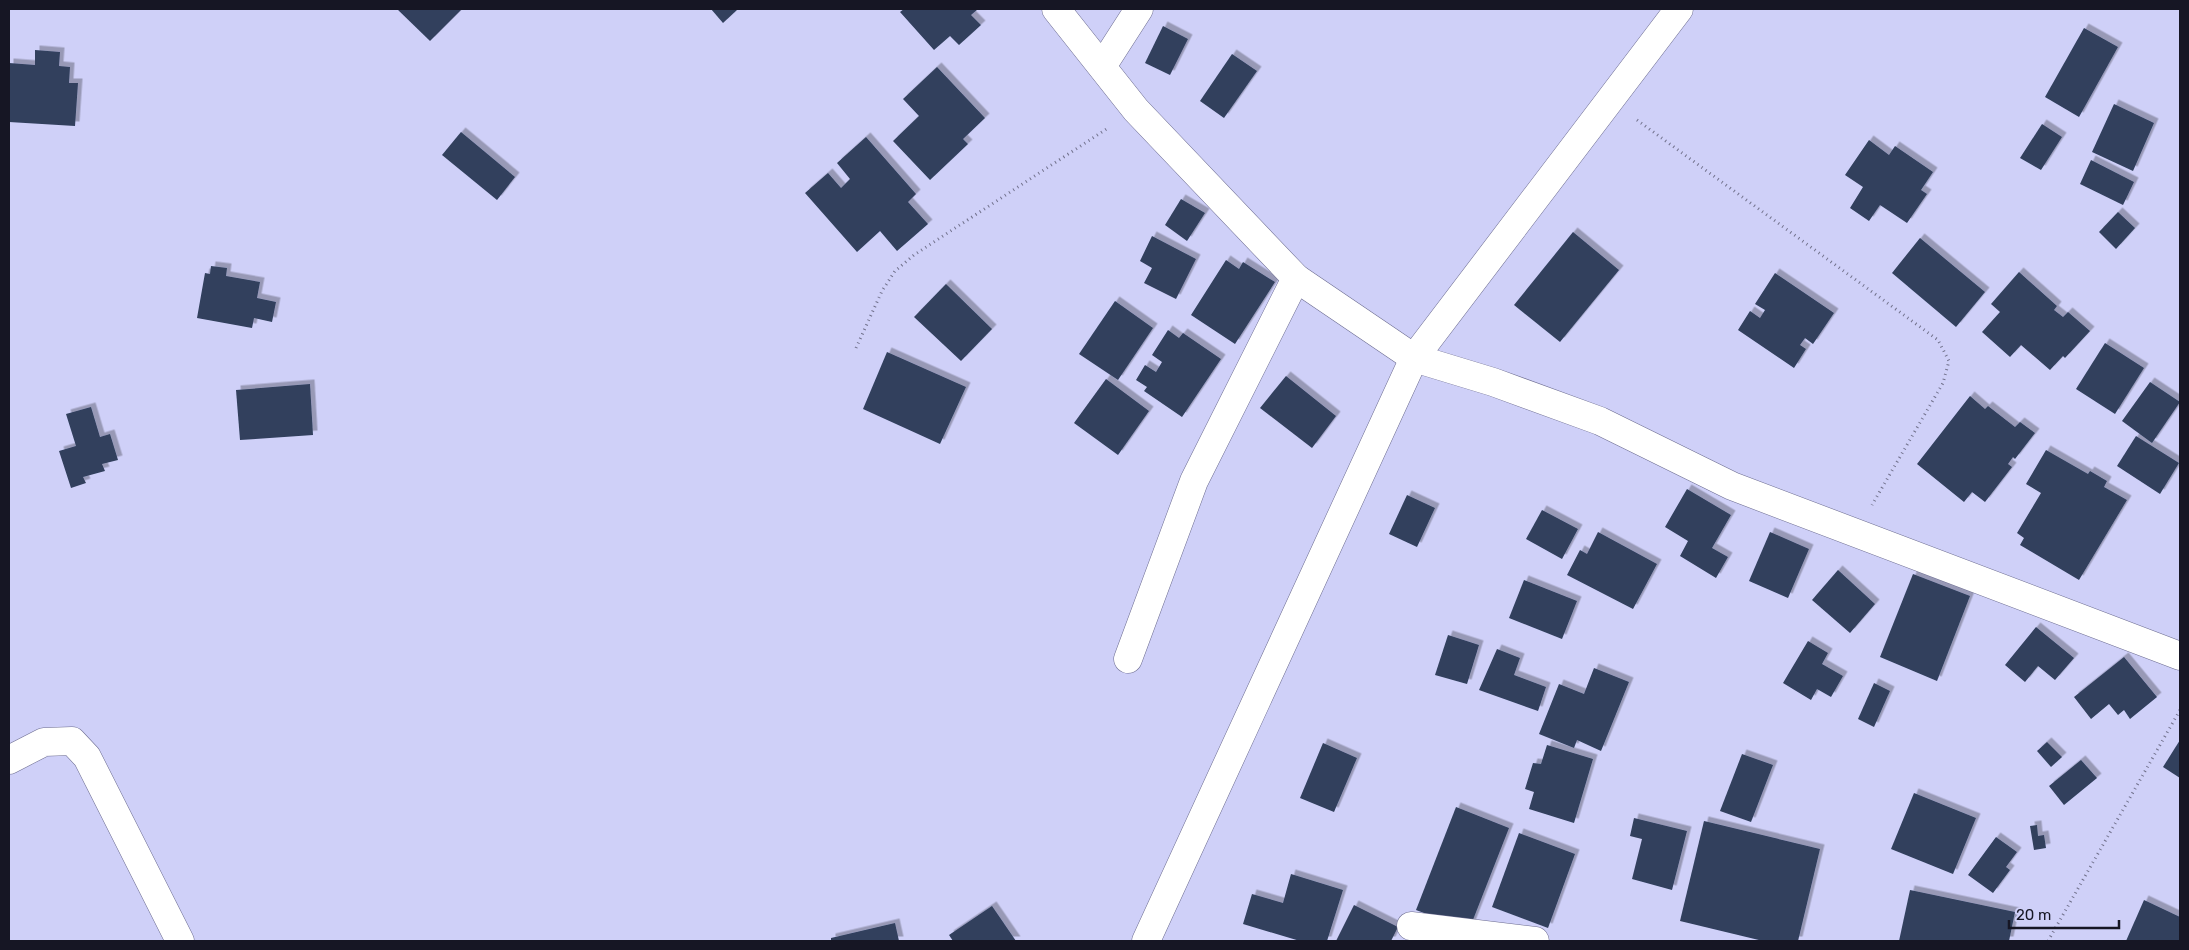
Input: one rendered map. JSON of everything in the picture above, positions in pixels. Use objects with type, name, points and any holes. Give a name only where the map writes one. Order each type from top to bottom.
[{"type":"street","points":[[1056,9],[1103,65],[1136,110],[1296,278],[1414,358],[1493,382],[1600,421],[1732,486],[2180,656]]},
{"type":"street","points":[[1103,65],[1139,9]]},
{"type":"street","points":[[1146,941],[1414,358],[1608,99],[1679,9]]},
{"type":"street","points":[[1128,659],[1194,481],[1296,278]]},
{"type":"street","points":[[9,760],[44,742],[72,742],[87,757],[180,941]]},
{"type":"street","points":[[1411,926],[1535,941]]},
{"type":"path","points":[[1608,99],[1938,340],[1949,361],[1944,383],[1856,534]]},
{"type":"path","points":[[856,348],[882,291],[895,271],[914,255],[1136,110]]},
{"type":"path","points":[[2048,941],[2180,710]]},
{"type":"building","points":[[397,9],[462,9],[430,41]]},
{"type":"building","points":[[711,9],[738,9],[723,23]]},
{"type":"building","points":[[904,9],[978,9],[971,15],[981,25],[959,45],[950,36],[934,50],[900,12]]},
{"type":"building","points":[[1163,26],[1188,39],[1170,75],[1145,63]]},
{"type":"building","points":[[2084,28],[2118,47],[2079,117],[2045,97]]},
{"type":"building","points":[[35,50],[60,52],[59,66],[70,67],[69,83],[78,83],[75,126],[9,122],[9,63],[35,65]]},
{"type":"building","points":[[1232,54],[1257,71],[1224,118],[1200,101]]},
{"type":"building","points":[[937,67],[985,118],[963,139],[968,144],[930,180],[893,141],[919,116],[903,99]]},
{"type":"building","points":[[2114,104],[2154,123],[2133,171],[2092,152]]},
{"type":"building","points":[[2042,124],[2062,137],[2041,170],[2020,158]]},
{"type":"building","points":[[461,132],[515,177],[497,200],[442,155]]},
{"type":"building","points":[[866,137],[916,194],[908,202],[928,224],[897,251],[880,231],[857,252],[805,193],[828,173],[841,188],[850,179],[837,163]]},
{"type":"building","points":[[1869,140],[1889,155],[1895,146],[1933,172],[1921,190],[1927,194],[1907,223],[1880,205],[1869,221],[1850,208],[1863,187],[1845,175]]},
{"type":"building","points":[[2091,160],[2134,182],[2123,205],[2080,184]]},
{"type":"building","points":[[1181,199],[1205,213],[1187,241],[1165,225]]},
{"type":"building","points":[[2118,212],[2135,228],[2116,249],[2099,232]]},
{"type":"building","points":[[1573,232],[1619,270],[1560,342],[1514,305]]},
{"type":"building","points":[[1152,236],[1196,259],[1176,299],[1144,283],[1152,268],[1140,261]]},
{"type":"building","points":[[1920,238],[1985,292],[1956,327],[1892,273]]},
{"type":"building","points":[[1226,260],[1239,269],[1243,262],[1275,282],[1235,344],[1191,315]]},
{"type":"building","points":[[211,266],[227,268],[226,276],[260,282],[257,298],[276,302],[272,322],[254,318],[252,328],[197,318],[205,273],[210,274]]},
{"type":"building","points":[[2019,272],[2057,306],[2054,310],[2063,317],[2068,312],[2090,331],[2065,358],[2063,356],[2050,370],[2021,345],[2010,357],[1982,332],[2000,312],[1991,304]]},
{"type":"building","points":[[1775,273],[1834,313],[1813,344],[1805,338],[1800,345],[1806,349],[1794,368],[1738,330],[1750,311],[1760,318],[1765,310],[1755,304]]},
{"type":"building","points":[[946,284],[992,329],[961,361],[914,317]]},
{"type":"building","points":[[1115,301],[1153,328],[1118,380],[1079,354]]},
{"type":"building","points":[[1168,330],[1179,338],[1183,333],[1221,359],[1182,417],[1144,391],[1147,387],[1136,380],[1145,365],[1156,372],[1162,362],[1152,355]]},
{"type":"building","points":[[2105,343],[2144,368],[2115,414],[2076,389]]},
{"type":"building","points":[[887,352],[966,387],[940,444],[863,409]]},
{"type":"building","points":[[1286,376],[1336,416],[1312,448],[1260,408]]},
{"type":"building","points":[[1106,379],[1149,411],[1118,455],[1074,423]]},
{"type":"building","points":[[2150,382],[2180,402],[2152,443],[2122,421]]},
{"type":"building","points":[[310,384],[313,435],[240,440],[236,390]]},
{"type":"building","points":[[1970,396],[1985,409],[1988,406],[2015,427],[2020,422],[2035,433],[2015,459],[2013,457],[2008,464],[2012,467],[1985,502],[1972,492],[1964,502],[1917,464]]},
{"type":"building","points":[[91,407],[100,437],[110,434],[118,460],[102,464],[105,471],[83,477],[86,483],[71,488],[59,451],[76,446],[66,414]]},
{"type":"building","points":[[2136,436],[2179,463],[2160,494],[2117,466]]},
{"type":"building","points":[[2046,450],[2088,474],[2090,471],[2107,481],[2104,487],[2127,500],[2079,580],[2020,545],[2024,538],[2017,533],[2041,493],[2026,484]]},
{"type":"building","points":[[1687,489],[1731,515],[1712,548],[1728,557],[1716,578],[1680,556],[1688,541],[1665,527]]},
{"type":"building","points":[[1407,495],[1435,508],[1417,547],[1389,534]]},
{"type":"building","points":[[1542,510],[1578,529],[1562,559],[1526,539]]},
{"type":"building","points":[[1598,532],[1657,564],[1633,609],[1567,575],[1580,550],[1587,554]]},
{"type":"building","points":[[1770,532],[1809,549],[1788,598],[1749,581]]},
{"type":"building","points":[[1838,570],[1875,604],[1850,633],[1812,600]]},
{"type":"building","points":[[1913,574],[1970,596],[1937,681],[1880,657]]},
{"type":"building","points":[[1524,580],[1577,601],[1562,639],[1509,618]]},
{"type":"building","points":[[2036,627],[2074,658],[2055,680],[2038,666],[2025,682],[2005,665]]},
{"type":"building","points":[[1448,635],[1479,645],[1467,684],[1435,675]]},
{"type":"building","points":[[1808,641],[1828,653],[1822,664],[1843,676],[1831,697],[1817,689],[1811,700],[1783,683]]},
{"type":"building","points":[[1497,649],[1520,658],[1514,675],[1546,687],[1538,711],[1479,690]]},
{"type":"building","points":[[2124,657],[2157,697],[2130,719],[2124,710],[2118,715],[2109,704],[2091,719],[2074,697]]},
{"type":"building","points":[[1594,668],[1629,682],[1601,751],[1577,740],[1574,748],[1539,734],[1559,684],[1584,694]]},
{"type":"building","points":[[1874,683],[1890,691],[1874,727],[1858,719]]},
{"type":"building","points":[[2180,740],[2180,778],[2163,767]]},
{"type":"building","points":[[2047,742],[2062,757],[2051,767],[2037,751]]},
{"type":"building","points":[[1323,743],[1357,758],[1334,812],[1300,798]]},
{"type":"building","points":[[1547,745],[1593,759],[1574,823],[1529,809],[1534,792],[1525,789],[1533,763],[1541,764]]},
{"type":"building","points":[[1742,754],[1773,765],[1751,822],[1720,811]]},
{"type":"building","points":[[2081,760],[2097,778],[2064,805],[2049,786]]},
{"type":"building","points":[[1914,793],[1976,818],[1953,874],[1891,849]]},
{"type":"building","points":[[1456,807],[1509,828],[1469,930],[1416,910]]},
{"type":"building","points":[[1634,818],[1687,831],[1672,890],[1632,879],[1642,839],[1630,836]]},
{"type":"building","points":[[1704,821],[1820,849],[1798,941],[1763,941],[1680,921]]},
{"type":"building","points":[[2037,825],[2038,836],[2044,835],[2046,848],[2034,850],[2030,826]]},
{"type":"building","points":[[1519,833],[1575,854],[1548,928],[1492,907]]},
{"type":"building","points":[[1996,837],[2017,852],[2006,867],[2010,870],[1993,893],[1968,875]]},
{"type":"building","points":[[1291,874],[1343,890],[1327,941],[1300,941],[1243,924],[1252,894],[1283,903]]},
{"type":"building","points":[[1910,890],[2015,912],[2009,941],[1899,941]]},
{"type":"building","points":[[2144,900],[2180,917],[2180,941],[2126,941]]},
{"type":"building","points":[[1354,905],[1398,927],[1391,941],[1336,941]]},
{"type":"building","points":[[992,906],[1016,941],[953,941],[949,935]]},
{"type":"building","points":[[895,923],[899,941],[831,941],[831,938]]}]
